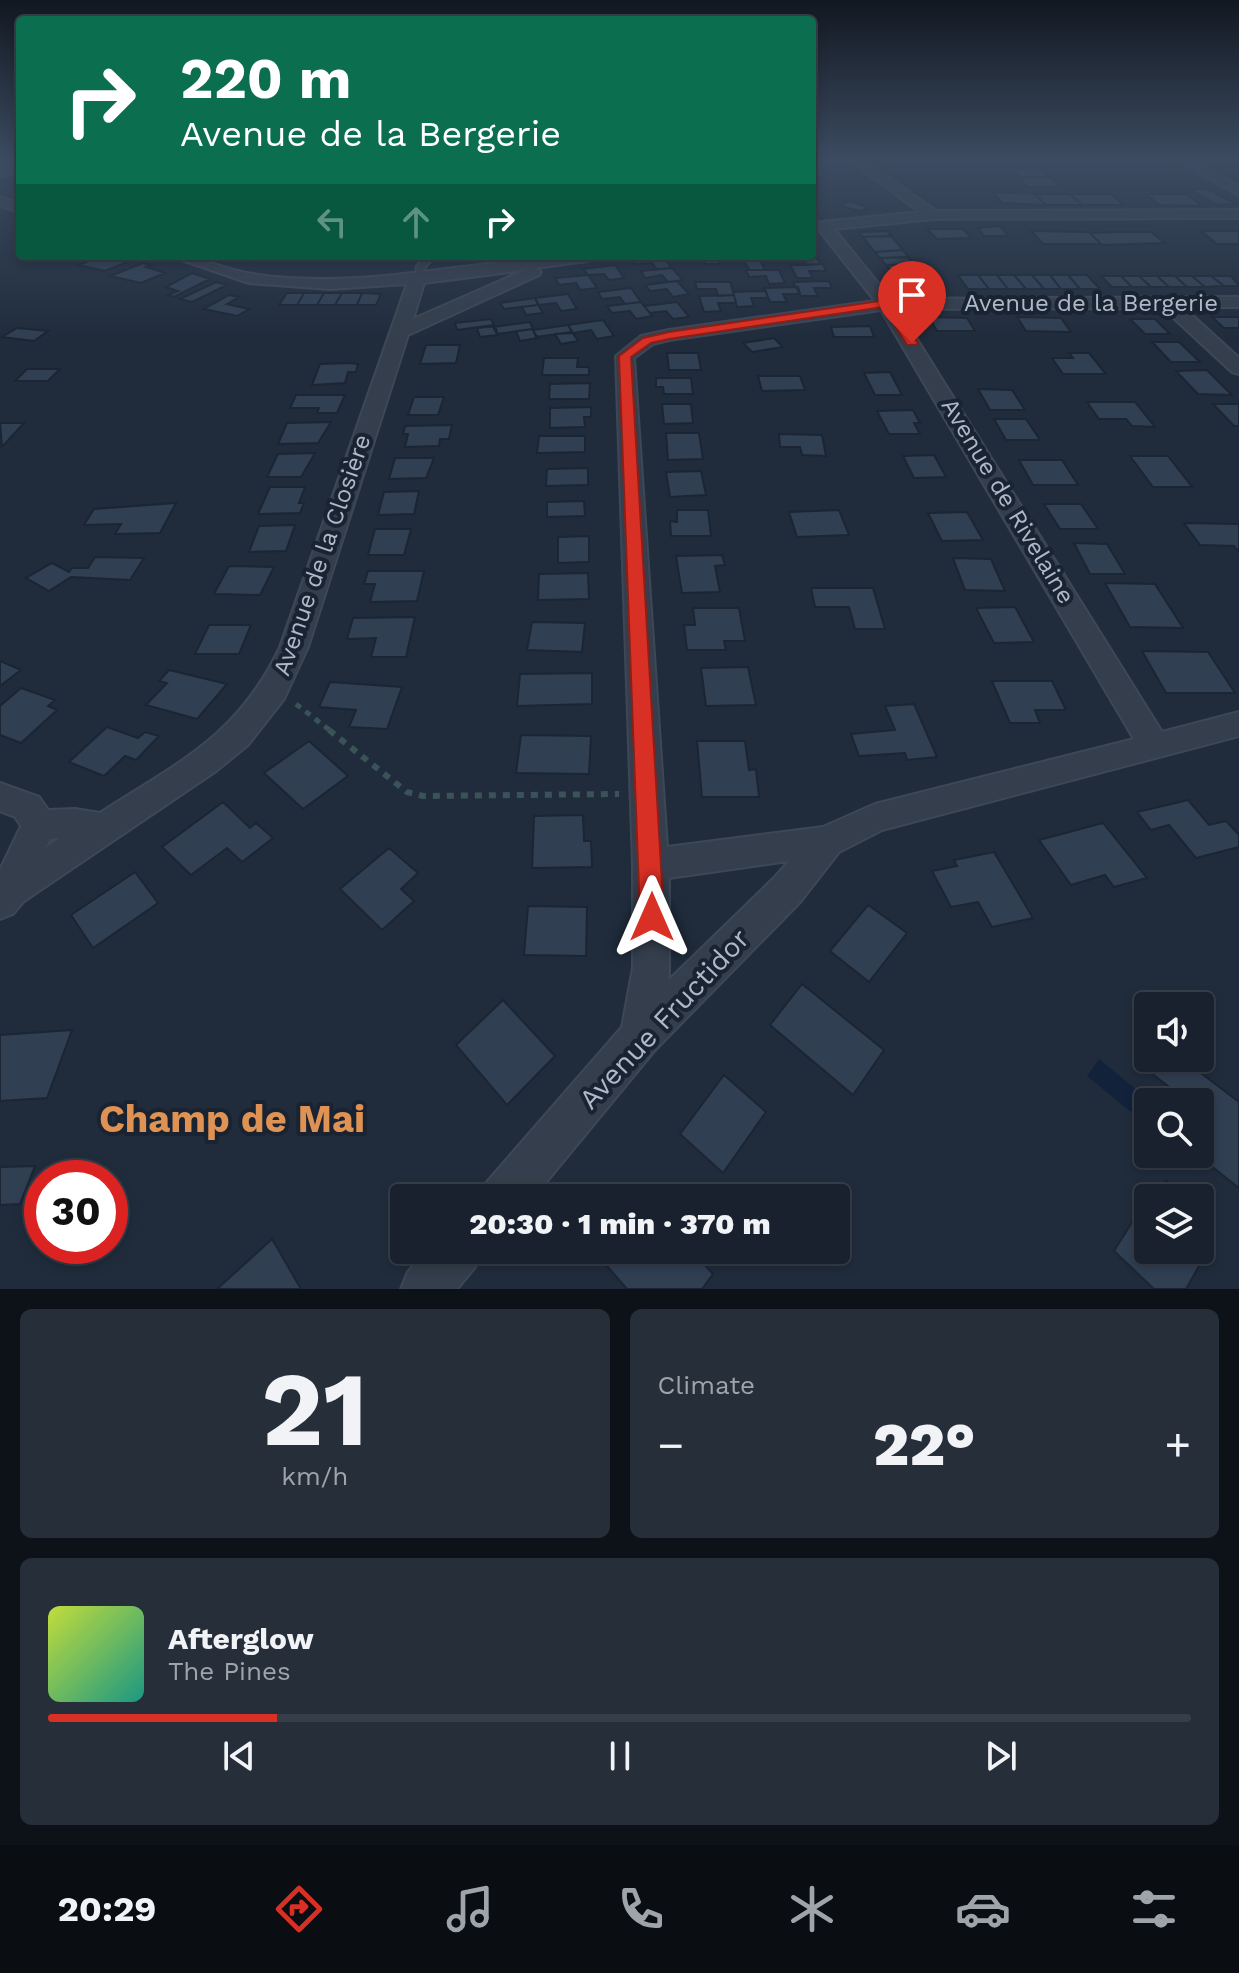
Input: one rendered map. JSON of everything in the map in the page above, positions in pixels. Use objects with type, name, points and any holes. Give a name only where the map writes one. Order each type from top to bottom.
[{"type":"street","points":[[818,226],[890,219]]},
{"type":"street","name":"Avenue de Rivelaine","points":[[818,226],[886,304],[1153,744]]},
{"type":"street","points":[[191,260],[248,277],[321,283],[418,277],[553,260]]},
{"type":"street","points":[[399,332],[559,260]]},
{"type":"street","name":"Avenue de la Closière","points":[[6,895],[205,762],[237,736],[274,691],[294,647],[418,277]]},
{"type":"street","name":"Avenue de la Bergerie","points":[[641,1036],[652,968],[651,865],[625,356],[647,340],[669,335],[886,304],[1239,302]]},
{"type":"street","points":[[1168,303],[1239,368]]},
{"type":"street","name":"Avenue Fructidor","points":[[651,865],[827,841],[875,818],[1239,724]]},
{"type":"street","points":[[0,797],[27,807],[40,825],[75,823],[105,828]]},
{"type":"street","name":"Avenue de la Closière","points":[[6,895],[40,825]]},
{"type":"street","name":"Avenue Fructidor","points":[[515,1184],[641,1036],[787,890],[827,841]]},
{"type":"street","points":[[425,1289],[446,1264]]},
{"type":"lane","points":[[418,277],[421,266],[427,260]]},
{"type":"path","points":[[274,691],[298,705],[407,792],[423,796],[645,794]]},
{"type":"water","points":[[1099,1059],[1135,1088],[1131,1112],[1087,1076]]},
{"type":"building","points":[[1000,226],[1008,236],[984,236],[978,228]]},
{"type":"building","points":[[927,229],[963,229],[971,238],[937,239]]},
{"type":"building","points":[[887,231],[891,236],[863,237],[859,232]]},
{"type":"building","points":[[1031,231],[1089,232],[1101,244],[1043,244]]},
{"type":"building","points":[[1201,231],[1239,231],[1239,244],[1217,244]]},
{"type":"building","points":[[1151,232],[1165,243],[1102,245],[1090,233]]},
{"type":"building","points":[[891,236],[903,250],[875,252],[863,237]]},
{"type":"building","points":[[903,250],[908,257],[880,258],[875,252]]},
{"type":"building","points":[[816,257],[821,264],[806,265],[804,260],[816,260]]},
{"type":"building","points":[[908,257],[914,264],[886,265],[880,258]]},
{"type":"building","points":[[92,260],[132,260],[105,271],[78,265]]},
{"type":"building","points":[[632,260],[665,260],[672,268],[657,269],[652,263],[635,264]]},
{"type":"building","points":[[704,260],[719,260],[720,264],[705,264]]},
{"type":"building","points":[[742,260],[760,260],[765,270],[750,270]]},
{"type":"building","points":[[143,263],[151,265],[146,267],[165,273],[141,283],[110,276]]},
{"type":"building","points":[[823,264],[826,271],[809,271],[813,278],[797,278],[790,265]]},
{"type":"building","points":[[914,264],[921,271],[892,272],[886,265]]},
{"type":"building","points":[[615,265],[624,278],[609,280],[604,274],[588,275],[583,269]]},
{"type":"building","points":[[672,268],[683,280],[668,282],[662,275],[645,278],[641,271]]},
{"type":"building","points":[[746,270],[779,270],[785,283],[769,284],[766,276],[749,277]]},
{"type":"building","points":[[192,273],[210,279],[174,297],[168,295],[178,291],[166,287]]},
{"type":"building","points":[[588,275],[597,288],[580,290],[576,283],[559,285],[555,278]]},
{"type":"building","points":[[958,275],[978,275],[989,289],[968,289]]},
{"type":"building","points":[[978,275],[997,275],[1008,289],[989,289]]},
{"type":"building","points":[[997,275],[1014,275],[1026,289],[1008,289]]},
{"type":"building","points":[[1014,275],[1032,275],[1044,289],[1026,289]]},
{"type":"building","points":[[1032,275],[1050,275],[1061,289],[1044,289]]},
{"type":"building","points":[[1050,275],[1068,275],[1080,289],[1061,289]]},
{"type":"building","points":[[1068,275],[1087,275],[1100,289],[1080,289]]},
{"type":"building","points":[[1101,276],[1121,276],[1132,287],[1112,287]]},
{"type":"building","points":[[1121,276],[1139,276],[1151,287],[1132,287]]},
{"type":"building","points":[[1139,276],[1157,276],[1169,287],[1151,287]]},
{"type":"building","points":[[1157,276],[1175,276],[1187,287],[1169,287]]},
{"type":"building","points":[[1175,276],[1192,276],[1205,287],[1187,287]]},
{"type":"building","points":[[1192,276],[1211,276],[1224,286],[1205,287]]},
{"type":"building","points":[[1211,276],[1231,276],[1239,286],[1224,286]]},
{"type":"building","points":[[924,278],[930,286],[896,287],[891,279]]},
{"type":"building","points":[[677,281],[689,294],[673,297],[667,289],[650,291],[645,285]]},
{"type":"building","points":[[829,281],[832,288],[814,288],[818,296],[801,296],[793,282]]},
{"type":"building","points":[[216,282],[227,285],[192,302],[180,299]]},
{"type":"building","points":[[695,282],[730,282],[734,295],[718,296],[716,289],[697,289]]},
{"type":"building","points":[[798,287],[800,294],[783,294],[787,302],[770,302],[764,288]]},
{"type":"building","points":[[631,288],[641,302],[625,304],[620,297],[602,299],[598,292]]},
{"type":"building","points":[[766,291],[768,298],[751,298],[754,306],[737,307],[733,292]]},
{"type":"building","points":[[287,293],[304,293],[297,305],[279,305]]},
{"type":"building","points":[[304,293],[324,293],[317,305],[297,305]]},
{"type":"building","points":[[324,293],[342,293],[335,305],[317,305]]},
{"type":"building","points":[[342,293],[362,293],[357,305],[335,305]]},
{"type":"building","points":[[362,293],[381,294],[376,305],[357,305]]},
{"type":"building","points":[[568,294],[577,309],[561,311],[556,303],[539,305],[535,298]]},
{"type":"building","points":[[229,295],[239,297],[227,304],[249,309],[237,316],[204,309]]},
{"type":"building","points":[[734,295],[736,303],[718,303],[721,311],[704,312],[699,296]]},
{"type":"building","points":[[535,298],[538,305],[504,309],[500,303]]},
{"type":"building","points":[[641,302],[652,316],[636,319],[630,311],[612,313],[607,306]]},
{"type":"building","points":[[677,302],[689,317],[673,319],[666,311],[650,313],[644,306]]},
{"type":"building","points":[[538,305],[543,313],[526,315],[522,307]]},
{"type":"building","points":[[929,317],[967,318],[975,331],[937,331]]},
{"type":"building","points":[[1017,317],[1061,318],[1071,332],[1026,331]]},
{"type":"building","points":[[1212,317],[1239,317],[1239,328],[1224,328]]},
{"type":"building","points":[[491,319],[494,325],[457,330],[455,323]]},
{"type":"building","points":[[1130,319],[1155,319],[1170,334],[1145,334]]},
{"type":"building","points":[[603,320],[614,336],[597,339],[591,330],[573,333],[568,325]]},
{"type":"building","points":[[530,322],[533,329],[497,334],[493,327]]},
{"type":"building","points":[[568,325],[572,332],[536,337],[533,330]]},
{"type":"building","points":[[495,326],[498,335],[480,337],[477,328]]},
{"type":"building","points":[[870,326],[874,337],[834,337],[831,327]]},
{"type":"building","points":[[17,328],[48,331],[34,341],[2,337]]},
{"type":"building","points":[[532,329],[538,338],[520,341],[516,331]]},
{"type":"building","points":[[573,333],[578,341],[561,344],[555,334]]},
{"type":"building","points":[[774,338],[783,347],[752,352],[743,343]]},
{"type":"building","points":[[1152,342],[1179,342],[1200,362],[1171,362]]},
{"type":"building","points":[[426,345],[460,345],[456,363],[420,364]]},
{"type":"building","points":[[667,353],[698,353],[701,370],[669,370]]},
{"type":"building","points":[[1069,353],[1089,353],[1106,374],[1063,374],[1052,358],[1073,358]]},
{"type":"building","points":[[544,358],[578,358],[577,367],[589,367],[589,375],[542,375]]},
{"type":"building","points":[[320,364],[358,364],[356,372],[348,372],[345,383],[312,385]]},
{"type":"building","points":[[27,369],[60,369],[48,381],[15,381]]},
{"type":"building","points":[[1207,370],[1232,395],[1198,394],[1176,371]]},
{"type":"building","points":[[890,372],[902,395],[875,395],[864,373]]},
{"type":"building","points":[[758,376],[800,376],[805,390],[762,391]]},
{"type":"building","points":[[656,378],[691,378],[693,394],[664,394],[663,387],[656,387]]},
{"type":"building","points":[[590,383],[589,399],[549,399],[550,384]]},
{"type":"building","points":[[978,389],[1012,390],[1025,410],[990,410]]},
{"type":"building","points":[[296,395],[345,395],[337,413],[317,413],[319,408],[290,408]]},
{"type":"building","points":[[414,397],[444,397],[438,415],[408,415]]},
{"type":"building","points":[[1087,402],[1135,402],[1155,427],[1132,426],[1126,419],[1099,419]]},
{"type":"building","points":[[662,404],[691,404],[693,423],[664,424]]},
{"type":"building","points":[[1213,404],[1239,404],[1239,426],[1234,426]]},
{"type":"building","points":[[591,407],[591,417],[584,417],[585,427],[550,428],[550,408]]},
{"type":"building","points":[[913,410],[920,423],[914,423],[920,434],[889,434],[877,411]]},
{"type":"building","points":[[994,419],[1026,419],[1040,440],[1006,440]]},
{"type":"building","points":[[331,422],[318,443],[278,444],[287,423]]},
{"type":"building","points":[[0,423],[24,423],[2,447]]},
{"type":"building","points":[[452,425],[449,439],[440,439],[439,446],[405,447],[408,434],[403,434],[405,426]]},
{"type":"building","points":[[666,433],[699,433],[703,459],[668,460]]},
{"type":"building","points":[[779,434],[822,435],[826,456],[802,455],[800,447],[780,447]]},
{"type":"building","points":[[539,436],[585,436],[585,452],[537,453]]},
{"type":"building","points":[[315,453],[301,477],[267,477],[278,454]]},
{"type":"building","points":[[934,455],[946,477],[914,478],[903,456]]},
{"type":"building","points":[[1130,456],[1168,456],[1192,487],[1153,487]]},
{"type":"building","points":[[395,458],[434,458],[426,478],[389,479]]},
{"type":"building","points":[[1019,460],[1062,460],[1078,485],[1033,485]]},
{"type":"building","points":[[588,468],[588,485],[546,486],[547,469]]},
{"type":"building","points":[[701,471],[706,495],[670,497],[666,472]]},
{"type":"building","points":[[270,487],[305,487],[299,503],[304,503],[300,513],[258,514]]},
{"type":"building","points":[[419,491],[414,514],[378,515],[384,492]]},
{"type":"building","points":[[584,501],[585,516],[547,517],[547,502]]},
{"type":"building","points":[[176,503],[160,533],[115,534],[121,524],[84,525],[94,509]]},
{"type":"building","points":[[1044,504],[1081,504],[1098,529],[1060,529]]},
{"type":"building","points":[[677,510],[708,510],[711,536],[671,536],[670,521],[677,522]]},
{"type":"building","points":[[839,510],[849,535],[797,537],[789,512]]},
{"type":"building","points":[[967,512],[983,540],[942,541],[928,513]]},
{"type":"building","points":[[1184,523],[1239,524],[1239,552],[1234,546],[1200,545]]},
{"type":"building","points":[[295,525],[286,551],[249,552],[259,526]]},
{"type":"building","points":[[375,529],[411,529],[404,555],[368,555]]},
{"type":"building","points":[[589,536],[589,562],[558,563],[558,537]]},
{"type":"building","points":[[1074,543],[1107,544],[1125,574],[1090,574]]},
{"type":"building","points":[[722,555],[725,565],[715,566],[720,592],[682,593],[676,556]]},
{"type":"building","points":[[95,557],[144,558],[130,580],[71,577],[49,591],[26,578],[52,563],[69,572],[72,568],[88,568]]},
{"type":"building","points":[[953,558],[991,559],[1005,591],[965,590]]},
{"type":"building","points":[[229,566],[274,567],[260,595],[214,594]]},
{"type":"building","points":[[368,571],[424,571],[417,601],[370,602],[375,584],[364,584]]},
{"type":"building","points":[[588,573],[589,599],[538,600],[539,574]]},
{"type":"building","points":[[1105,583],[1155,584],[1183,628],[1130,627]]},
{"type":"building","points":[[811,588],[873,588],[885,629],[855,629],[849,607],[815,607]]},
{"type":"building","points":[[1015,607],[1034,642],[994,643],[976,608]]},
{"type":"building","points":[[693,608],[739,608],[745,641],[724,641],[726,650],[687,650],[684,625],[695,625]]},
{"type":"building","points":[[415,617],[406,657],[371,657],[376,638],[347,639],[353,618]]},
{"type":"building","points":[[532,622],[585,623],[582,652],[527,650]]},
{"type":"building","points":[[209,625],[251,625],[239,654],[195,654]]},
{"type":"building","points":[[1142,651],[1208,652],[1235,693],[1166,693]]},
{"type":"building","points":[[0,661],[21,670],[0,686]]},
{"type":"building","points":[[748,667],[756,705],[706,706],[701,668]]},
{"type":"building","points":[[169,670],[227,684],[197,719],[146,705],[167,683],[159,681]]},
{"type":"building","points":[[592,673],[592,704],[517,706],[520,674]]},
{"type":"building","points":[[992,681],[1052,681],[1066,710],[1035,710],[1040,723],[1010,723]]},
{"type":"building","points":[[330,682],[402,687],[387,729],[349,727],[356,710],[319,707]]},
{"type":"building","points":[[21,688],[55,700],[48,706],[57,710],[21,743],[0,735],[0,706]]},
{"type":"building","points":[[914,704],[937,757],[907,760],[905,753],[859,756],[851,734],[895,730],[885,706]]},
{"type":"building","points":[[107,727],[138,738],[145,732],[159,736],[136,760],[125,756],[104,776],[69,762]]},
{"type":"building","points":[[521,735],[591,736],[589,774],[516,773]]},
{"type":"building","points":[[309,741],[348,776],[303,809],[264,773]]},
{"type":"building","points":[[697,741],[745,741],[749,770],[756,769],[759,797],[702,797]]},
{"type":"building","points":[[1188,800],[1209,825],[1226,821],[1239,835],[1239,847],[1196,858],[1169,825],[1151,830],[1137,812]]},
{"type":"building","points":[[223,802],[250,828],[256,823],[273,838],[242,862],[227,848],[191,875],[162,847]]},
{"type":"building","points":[[583,815],[584,841],[591,841],[592,867],[532,868],[534,816]]},
{"type":"building","points":[[1103,823],[1147,878],[1114,887],[1105,875],[1071,885],[1039,840]]},
{"type":"building","points":[[389,848],[418,873],[401,889],[414,901],[382,930],[340,889]]},
{"type":"building","points":[[994,852],[1033,918],[992,927],[978,902],[951,907],[932,871],[957,866],[954,860]]},
{"type":"building","points":[[135,872],[158,903],[93,948],[71,915]]},
{"type":"building","points":[[868,905],[907,933],[869,982],[830,951]]},
{"type":"building","points":[[528,906],[587,907],[586,956],[524,955]]},
{"type":"building","points":[[802,984],[884,1050],[853,1095],[770,1025]]},
{"type":"building","points":[[503,1000],[555,1056],[507,1105],[456,1045]]},
{"type":"building","points":[[72,1030],[47,1098],[0,1101],[0,1035]]},
{"type":"building","points":[[1150,1072],[1199,1072],[1239,1102],[1239,1188],[1214,1168],[1214,1088],[1171,1088]]},
{"type":"building","points":[[724,1075],[766,1112],[723,1173],[680,1134]]},
{"type":"building","points":[[24,1166],[24,1194],[20,1204],[0,1205],[0,1167]]},
{"type":"building","points":[[1134,1219],[1134,1264],[1200,1264],[1186,1289],[1154,1289],[1114,1251]]},
{"type":"building","points":[[272,1239],[301,1289],[217,1289]]},
{"type":"building","points":[[605,1264],[704,1264],[713,1274],[702,1289],[627,1289]]},
{"type":"district","name":"Champ de Mai","points":[[232,1119]]},
{"type":"route","points":[[652,917],[623,368],[625,356],[647,340],[669,335],[886,304],[912,343]]}]
